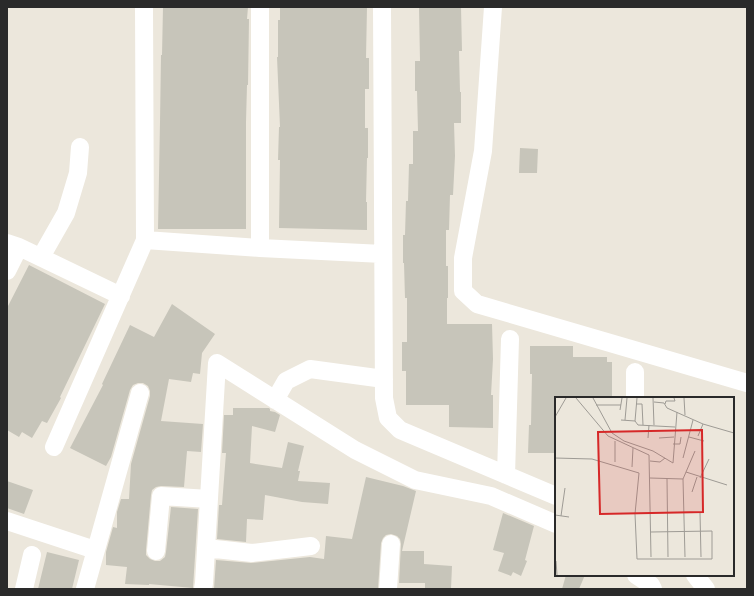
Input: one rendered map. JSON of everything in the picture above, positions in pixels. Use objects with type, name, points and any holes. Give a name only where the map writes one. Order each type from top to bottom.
[{"type":"street","points":[[54,447],[145,240],[144,7]]},
{"type":"street","points":[[260,7],[260,248]]},
{"type":"street","points":[[382,7],[384,398],[388,418],[400,430],[555,496]]},
{"type":"street","points":[[493,7],[483,151],[464,258],[463,291],[477,304],[747,383]]},
{"type":"street","points":[[41,257],[66,213],[78,173],[80,147]]},
{"type":"street","points":[[145,240],[260,248],[383,254]]},
{"type":"street","points":[[7,271],[13,245],[121,296]]},
{"type":"street","points":[[506,475],[510,339]]},
{"type":"street","points":[[203,589],[217,363],[355,450],[415,480],[491,496],[555,524]]},
{"type":"street","points":[[275,400],[286,381],[310,370],[384,379]]},
{"type":"street","points":[[635,397],[636,372]]},
{"type":"street","points":[[84,589],[140,393]]},
{"type":"street","points":[[156,551],[161,496],[209,499]]},
{"type":"street","points":[[7,521],[95,550]]},
{"type":"street","points":[[388,589],[391,544]]},
{"type":"street","points":[[206,548],[252,553],[311,546]]},
{"type":"street","points":[[24,589],[32,555]]},
{"type":"street","points":[[638,576],[651,585],[653,589]]},
{"type":"street","points":[[696,576],[706,589]]},
{"type":"building","points":[[163,7],[248,7],[246,229],[158,229]]},
{"type":"building","points":[[280,7],[367,7],[366,58],[369,58],[369,89],[365,89],[365,128],[368,128],[366,202],[367,230],[279,228],[280,160],[278,160],[280,127],[277,57],[278,20],[280,20]]},
{"type":"building","points":[[419,7],[461,7],[462,51],[459,51],[461,123],[454,123],[455,156],[453,195],[450,195],[449,230],[446,230],[446,266],[448,266],[447,324],[492,324],[493,359],[491,395],[493,395],[493,428],[449,427],[449,405],[406,405],[406,371],[402,371],[402,342],[407,342],[407,298],[405,298],[403,235],[405,235],[406,201],[408,201],[409,164],[413,164],[413,131],[418,131],[417,91],[415,91],[415,61],[420,61]]},
{"type":"building","points":[[520,148],[538,149],[537,173],[519,173]]},
{"type":"building","points":[[29,265],[105,304],[60,397],[61,398],[47,423],[42,421],[32,438],[22,432],[19,437],[7,430],[7,308]]},
{"type":"building","points":[[172,304],[215,334],[202,353],[200,374],[193,373],[191,382],[169,379],[161,421],[203,424],[201,452],[187,451],[184,487],[161,486],[152,490],[146,555],[155,561],[160,561],[165,557],[171,507],[198,509],[193,588],[149,584],[125,584],[127,567],[106,565],[106,552],[113,527],[117,528],[117,512],[121,499],[129,499],[131,464],[150,396],[148,386],[143,383],[138,383],[133,385],[130,390],[111,457],[106,466],[70,448],[103,385],[102,384],[130,325],[154,337]]},
{"type":"building","points":[[530,346],[573,346],[573,357],[607,357],[607,362],[612,362],[612,397],[555,397],[555,453],[528,453],[529,425],[531,425],[532,374],[530,374]]},
{"type":"building","points":[[233,408],[269,408],[270,411],[280,415],[275,432],[252,426],[250,463],[282,468],[288,442],[304,446],[298,471],[300,471],[298,481],[330,483],[328,504],[302,502],[265,495],[263,520],[247,519],[246,542],[217,539],[219,505],[222,505],[226,453],[222,453],[224,415],[233,415]]},
{"type":"building","points":[[366,477],[403,486],[416,491],[402,551],[424,551],[424,564],[452,566],[451,589],[425,589],[425,583],[399,583],[401,544],[400,539],[397,536],[391,534],[386,535],[381,543],[378,589],[214,589],[216,560],[251,563],[310,557],[324,559],[326,536],[352,539]]},
{"type":"building","points":[[7,481],[33,490],[24,514],[7,508]]},
{"type":"building","points":[[503,513],[534,526],[525,560],[527,561],[521,576],[513,572],[511,576],[498,571],[504,553],[493,550]]},
{"type":"building","points":[[47,552],[79,560],[72,589],[38,589]]},
{"type":"building","points":[[566,576],[585,576],[579,589],[562,589]]}]
